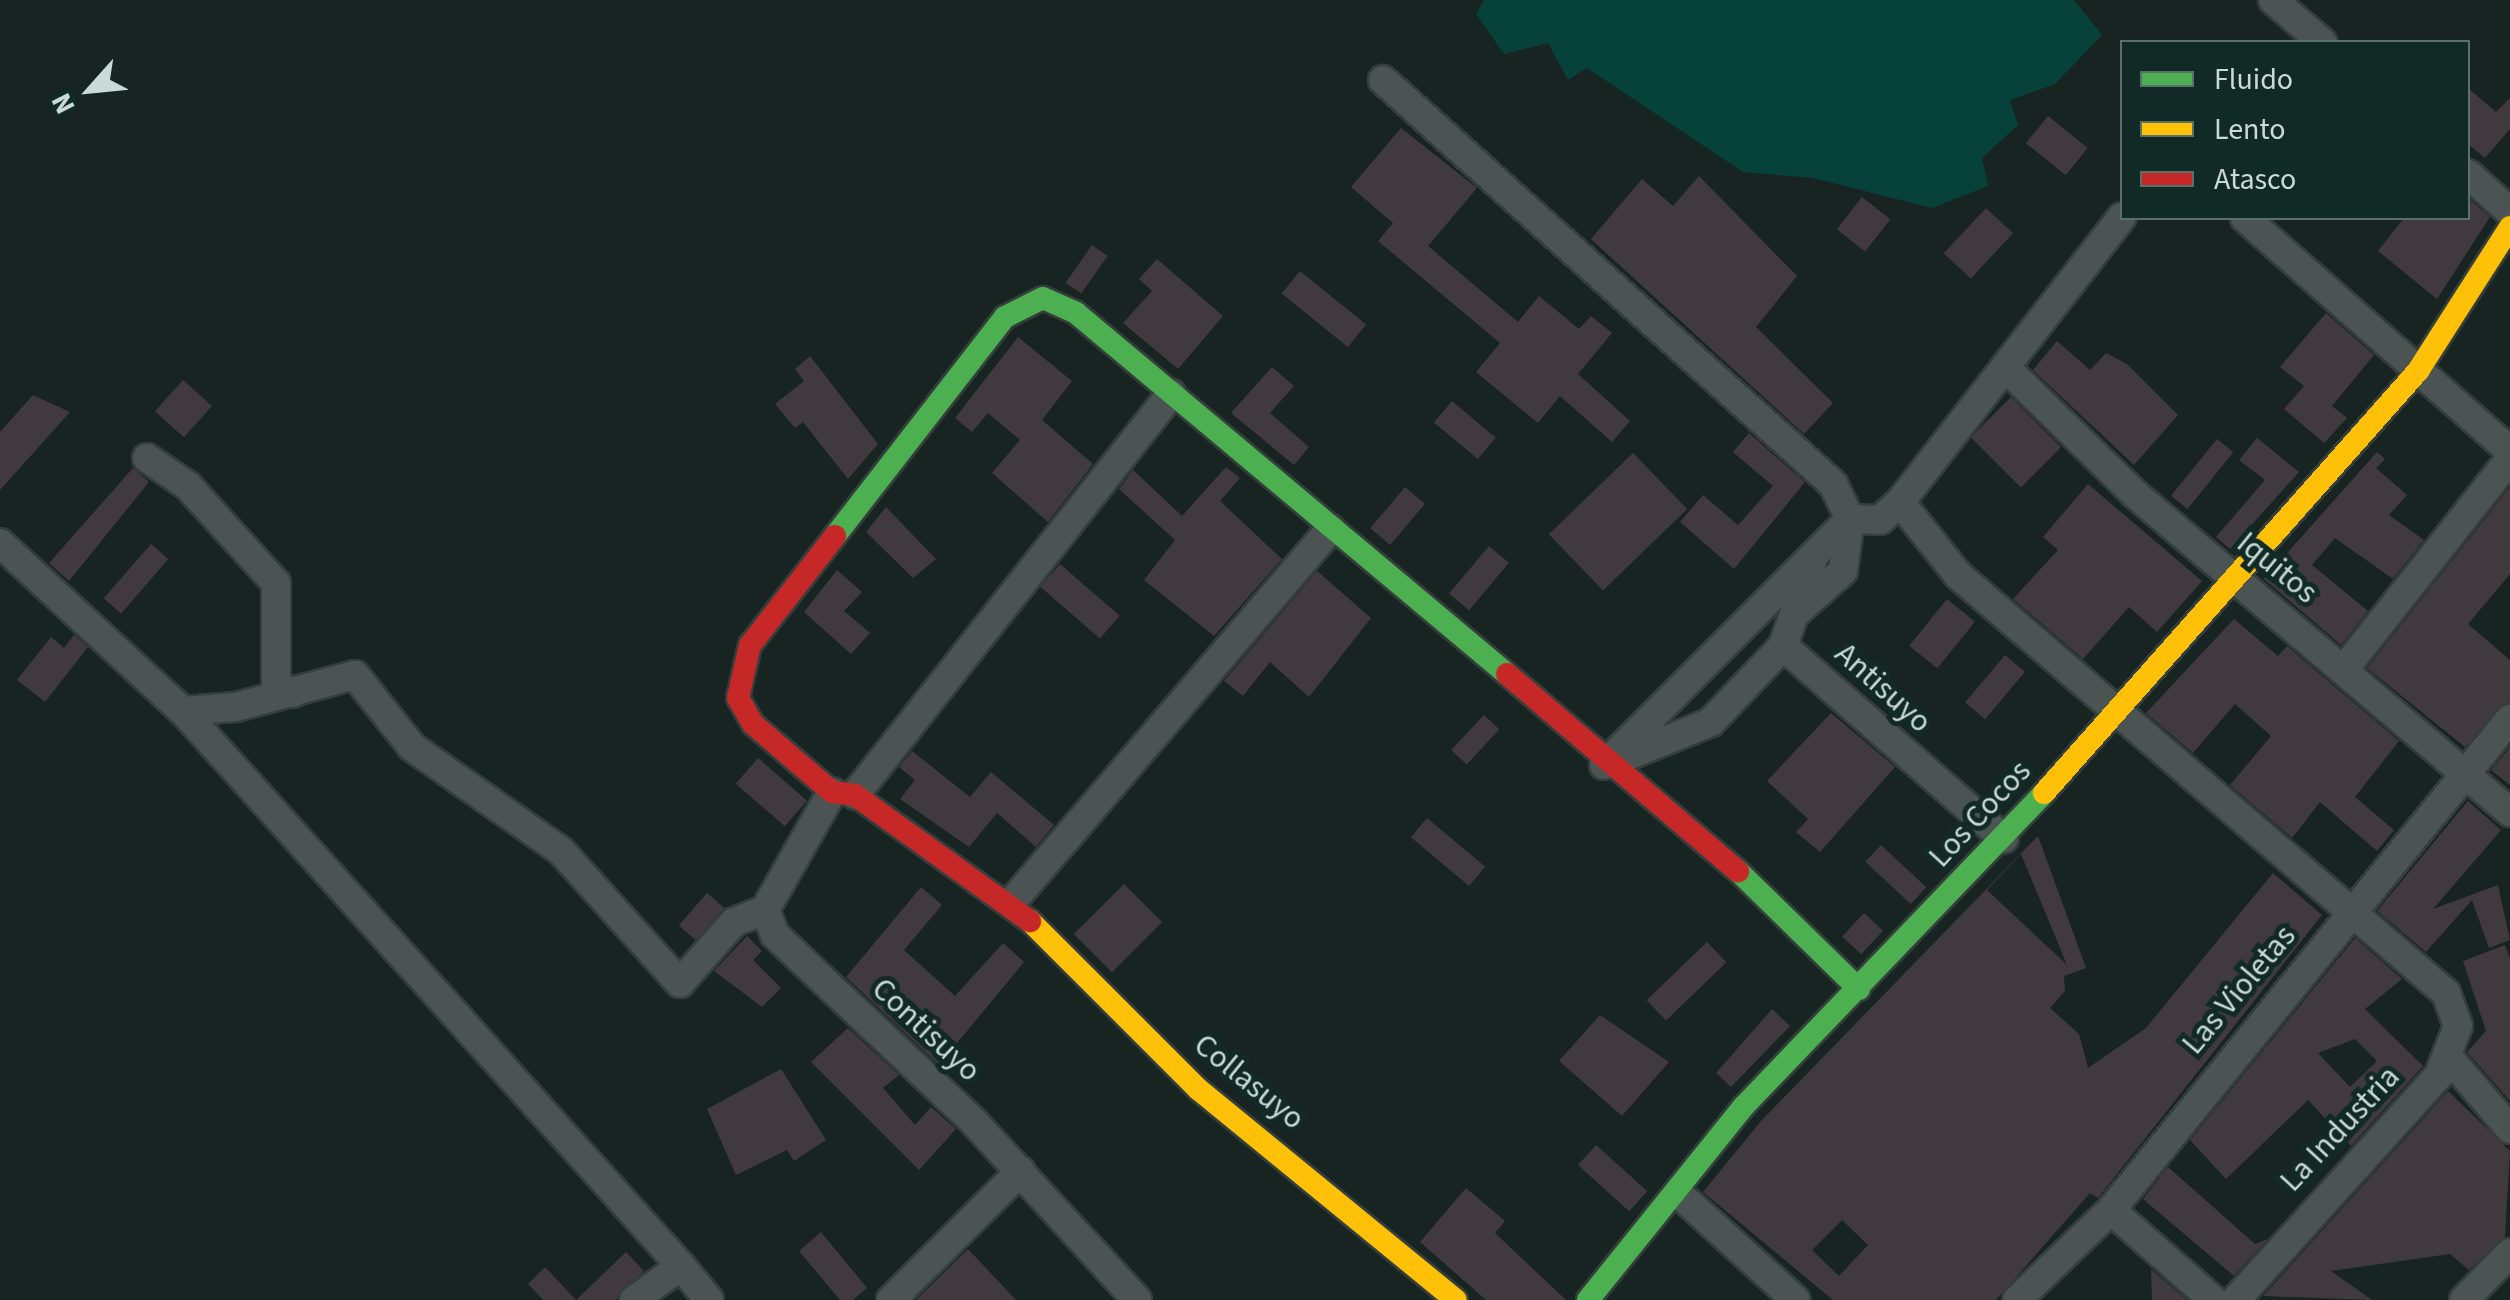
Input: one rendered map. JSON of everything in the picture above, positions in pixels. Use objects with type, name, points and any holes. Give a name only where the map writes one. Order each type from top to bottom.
[{"type":"street","points":[[2285,3],[2320,40]]},
{"type":"street","points":[[1383,80],[1796,445],[1832,484],[1850,519],[1843,571],[1798,610]]},
{"type":"street","points":[[2470,176],[2510,212]]},
{"type":"street","points":[[1850,519],[1880,520],[1900,502],[2008,370],[2120,220]]},
{"type":"street","points":[[2247,220],[2506,442],[2345,668]]},
{"type":"street","name":"Los Cocos","points":[[1588,1300],[1680,1194],[1744,1106],[2004,839],[2418,370],[2510,227]]},
{"type":"street","name":"Collasuyo","points":[[1171,394],[1076,313],[1043,298],[1005,317],[933,400],[888,473],[750,645],[738,698],[754,724],[844,794],[1011,903],[1198,1089],[1456,1300]]},
{"type":"street","name":"Iquitos","points":[[2008,370],[2234,579],[2345,668],[2510,812]]},
{"type":"street","points":[[183,710],[292,693],[356,676],[412,747],[562,851],[680,983],[734,922],[765,910],[844,794],[1171,394],[1330,529],[1482,650],[1604,765],[1715,848],[1859,988]]},
{"type":"street","points":[[146,458],[202,499],[276,583],[276,684],[292,693]]},
{"type":"street","points":[[1900,502],[1927,546],[2117,714],[2352,909],[2446,993],[2458,1026],[2450,1059],[2510,1129]]},
{"type":"street","points":[[1604,765],[1812,562],[1850,519]]},
{"type":"street","points":[[1011,903],[1330,529]]},
{"type":"street","points":[[0,543],[183,710],[710,1300]]},
{"type":"street","name":"Antisuyo","points":[[1812,562],[1783,646],[2004,839]]},
{"type":"street","points":[[1604,765],[1710,722],[1783,646]]},
{"type":"street","name":"Las Violetas","points":[[2017,1300],[2111,1210],[2510,719]]},
{"type":"street","name":"Contisuyo","points":[[765,910],[775,935],[1021,1171],[1137,1300]]},
{"type":"street","name":"La Industria","points":[[2236,1300],[2450,1059]]},
{"type":"street","points":[[891,1300],[1021,1171]]},
{"type":"street","points":[[1680,1194],[1796,1300]]},
{"type":"street","points":[[2111,1210],[2212,1300]]},
{"type":"street","points":[[2464,1300],[2510,1253]]},
{"type":"street","points":[[634,1300],[681,1266]]},
{"type":"green space","points":[[1484,0],[2074,0],[2102,35],[2055,84],[2010,100],[2018,125],[1982,158],[1988,186],[1932,208],[1813,178],[1743,172],[1587,68],[1568,80],[1548,43],[1504,54],[1476,14]]},
{"type":"building","points":[[2470,90],[2496,112],[2510,98],[2510,129],[2485,158],[2470,146]]},
{"type":"building","points":[[2048,116],[2088,148],[2066,175],[2026,143]]},
{"type":"building","points":[[1401,128],[1477,188],[1428,246],[1518,322],[1539,296],[1579,329],[1591,316],[1612,333],[1578,374],[1630,421],[1612,442],[1560,396],[1538,423],[1476,372],[1500,343],[1378,241],[1393,223],[1351,187]]},
{"type":"building","points":[[1699,176],[1797,276],[1756,327],[1833,403],[1804,434],[1591,239],[1642,179],[1673,206]]},
{"type":"building","points":[[1862,197],[1890,219],[1865,251],[1837,229]]},
{"type":"building","points":[[2470,200],[2490,217],[2437,299],[2378,251],[2402,220],[2470,220]]},
{"type":"building","points":[[1986,208],[2013,233],[1971,279],[1944,253]]},
{"type":"building","points":[[1092,245],[1108,256],[1081,294],[1066,283]]},
{"type":"building","points":[[1157,259],[1223,316],[1178,369],[1123,323],[1152,291],[1139,279]]},
{"type":"building","points":[[1300,271],[1366,324],[1348,347],[1282,294]]},
{"type":"building","points":[[2326,313],[2374,355],[2332,406],[2347,418],[2324,443],[2284,409],[2304,386],[2280,367]]},
{"type":"building","points":[[1018,337],[1072,381],[1042,420],[1093,464],[1048,522],[992,473],[1020,440],[988,413],[972,432],[955,418]]},
{"type":"building","points":[[2057,341],[2090,370],[2106,353],[2127,364],[2178,415],[2134,465],[2033,370]]},
{"type":"building","points":[[810,356],[878,444],[848,479],[803,422],[795,428],[775,404],[804,381],[795,369]]},
{"type":"building","points":[[1272,367],[1294,386],[1270,413],[1309,447],[1294,465],[1231,413]]},
{"type":"building","points":[[183,380],[212,406],[184,437],[155,411]]},
{"type":"building","points":[[33,395],[70,412],[0,490],[0,432]]},
{"type":"building","points":[[2011,397],[2061,447],[2021,488],[1971,437]]},
{"type":"building","points":[[1452,401],[1496,438],[1478,459],[1434,422]]},
{"type":"building","points":[[1749,433],[1805,482],[1734,569],[1680,522],[1703,495],[1738,525],[1773,486],[1733,452]]},
{"type":"building","points":[[2257,438],[2299,472],[2230,549],[2216,537],[2265,480],[2239,460]]},
{"type":"building","points":[[2217,439],[2233,452],[2187,509],[2171,496]]},
{"type":"building","points":[[2377,452],[2385,459],[2376,468],[2407,495],[2389,515],[2424,540],[2393,579],[2335,538],[2312,565],[2368,611],[2341,645],[2264,579]]},
{"type":"building","points":[[1633,453],[1687,509],[1603,590],[1549,534]]},
{"type":"building","points":[[1226,467],[1240,478],[1220,501],[1282,559],[1214,636],[1144,580],[1175,540],[1119,489],[1133,470],[1182,516]]},
{"type":"building","points":[[133,468],[149,482],[69,581],[49,563]]},
{"type":"building","points":[[2088,484],[2202,581],[2157,632],[2129,607],[2083,659],[2013,599],[2058,550],[2043,537]]},
{"type":"building","points":[[1405,487],[1425,504],[1390,545],[1370,528]]},
{"type":"building","points":[[2510,487],[2510,574],[2468,624],[2510,660],[2510,702],[2465,747],[2367,668]]},
{"type":"building","points":[[886,507],[936,559],[913,578],[866,532]]},
{"type":"building","points":[[151,544],[168,559],[121,613],[104,598]]},
{"type":"building","points":[[1489,546],[1509,563],[1469,610],[1449,593]]},
{"type":"building","points":[[1060,564],[1120,616],[1100,638],[1040,587]]},
{"type":"building","points":[[837,570],[862,592],[844,611],[870,633],[851,654],[804,612]]},
{"type":"building","points":[[1317,571],[1371,618],[1309,697],[1270,662],[1243,696],[1224,681]]},
{"type":"building","points":[[1947,599],[1975,622],[1937,668],[1909,646]]},
{"type":"building","points":[[2234,619],[2278,656],[2287,646],[2399,741],[2355,797],[2394,830],[2377,851],[2320,802],[2292,838],[2230,785],[2271,736],[2235,704],[2193,753],[2146,713]]},
{"type":"building","points":[[74,635],[88,647],[45,702],[17,680],[51,637],[64,648]]},
{"type":"building","points":[[2005,655],[2025,672],[1985,719],[1965,702]]},
{"type":"building","points":[[1831,713],[1895,767],[1820,852],[1796,832],[1808,819],[1767,781]]},
{"type":"building","points":[[1484,715],[1499,729],[1467,764],[1451,750]]},
{"type":"building","points":[[2510,747],[2510,785],[2491,770]]},
{"type":"building","points":[[912,751],[970,797],[991,772],[1054,825],[1036,847],[997,813],[969,847],[900,799],[915,780],[899,767]]},
{"type":"building","points":[[758,758],[807,801],[785,826],[736,784]]},
{"type":"building","points":[[2468,801],[2501,830],[2433,909],[2498,885],[2510,940],[2489,948],[2472,900],[2426,952],[2377,911]]},
{"type":"building","points":[[1427,818],[1485,867],[1469,886],[1411,837]]},
{"type":"building","points":[[2038,836],[2086,968],[2064,976],[2065,991],[2050,1008],[2079,1034],[2088,1068],[2146,1028],[2273,873],[2322,915],[2098,1198],[2090,1193],[1996,1300],[1833,1300],[1703,1192],[1761,1121]],"holes":[[[2021,854],[2067,965],[1987,890]],[[1842,1220],[1868,1245],[1839,1276],[1812,1250]]]},
{"type":"building","points":[[1881,845],[1926,887],[1911,904],[1865,862]]},
{"type":"building","points":[[1124,884],[1162,922],[1112,972],[1074,934]]},
{"type":"building","points":[[921,887],[942,905],[904,950],[955,996],[1003,943],[1024,962],[939,1065],[846,977]]},
{"type":"building","points":[[707,893],[724,908],[696,941],[679,925]]},
{"type":"building","points":[[1864,913],[1883,931],[1861,954],[1842,936]]},
{"type":"building","points":[[747,936],[762,951],[753,960],[781,988],[762,1007],[714,971]]},
{"type":"building","points":[[2355,938],[2402,979],[2365,1009],[2423,1066],[2351,1146],[2308,1100],[2226,1179],[2190,1140]],"holes":[[[2355,1039],[2377,1061],[2350,1087],[2318,1053]]]},
{"type":"building","points":[[1707,942],[1726,962],[1666,1020],[1647,1000]]},
{"type":"building","points":[[2505,945],[2510,959],[2510,1101],[2467,1052],[2486,1031],[2463,961]]},
{"type":"building","points":[[1772,1009],[1790,1026],[1731,1087],[1716,1073]]},
{"type":"building","points":[[1600,1015],[1669,1062],[1622,1116],[1559,1061]]},
{"type":"building","points":[[848,1028],[899,1075],[883,1088],[915,1125],[931,1107],[956,1129],[919,1170],[811,1062]]},
{"type":"building","points":[[781,1069],[826,1140],[794,1161],[787,1150],[736,1175],[707,1109]]},
{"type":"building","points":[[2448,1091],[2510,1151],[2505,1236],[2469,1270],[2450,1254],[2331,1271],[2372,1300],[2263,1296]]},
{"type":"building","points":[[1596,1145],[1647,1191],[1629,1211],[1578,1165]]},
{"type":"building","points":[[2168,1167],[2255,1244],[2268,1239],[2234,1276],[2143,1199]]},
{"type":"building","points":[[1466,1188],[1505,1221],[1495,1233],[1566,1300],[1486,1300],[1420,1242]]},
{"type":"building","points":[[821,1232],[867,1288],[853,1300],[840,1300],[799,1251]]},
{"type":"building","points":[[968,1249],[1016,1300],[916,1300]]},
{"type":"building","points":[[626,1252],[644,1271],[616,1300],[576,1300]]},
{"type":"building","points":[[545,1267],[576,1300],[543,1300],[528,1284]]},
{"type":"building","points":[[2151,1269],[2187,1300],[2152,1300]]},
{"type":"traffic: fast","points":[[835,536],[1005,317],[1043,298],[1076,313],[1507,674]]},
{"type":"traffic: fast","points":[[1588,1300],[1744,1106],[2044,793]]},
{"type":"traffic: fast","points":[[1738,871],[1859,989]]},
{"type":"traffic: slow","points":[[2044,793],[2418,371],[2510,227]]},
{"type":"traffic: slow","points":[[1030,921],[1198,1089],[1456,1300]]},
{"type":"traffic: jam","points":[[835,536],[750,645],[738,698],[753,724],[832,792],[855,795],[1030,921]]},
{"type":"traffic: jam","points":[[1507,674],[1738,871]]}]
